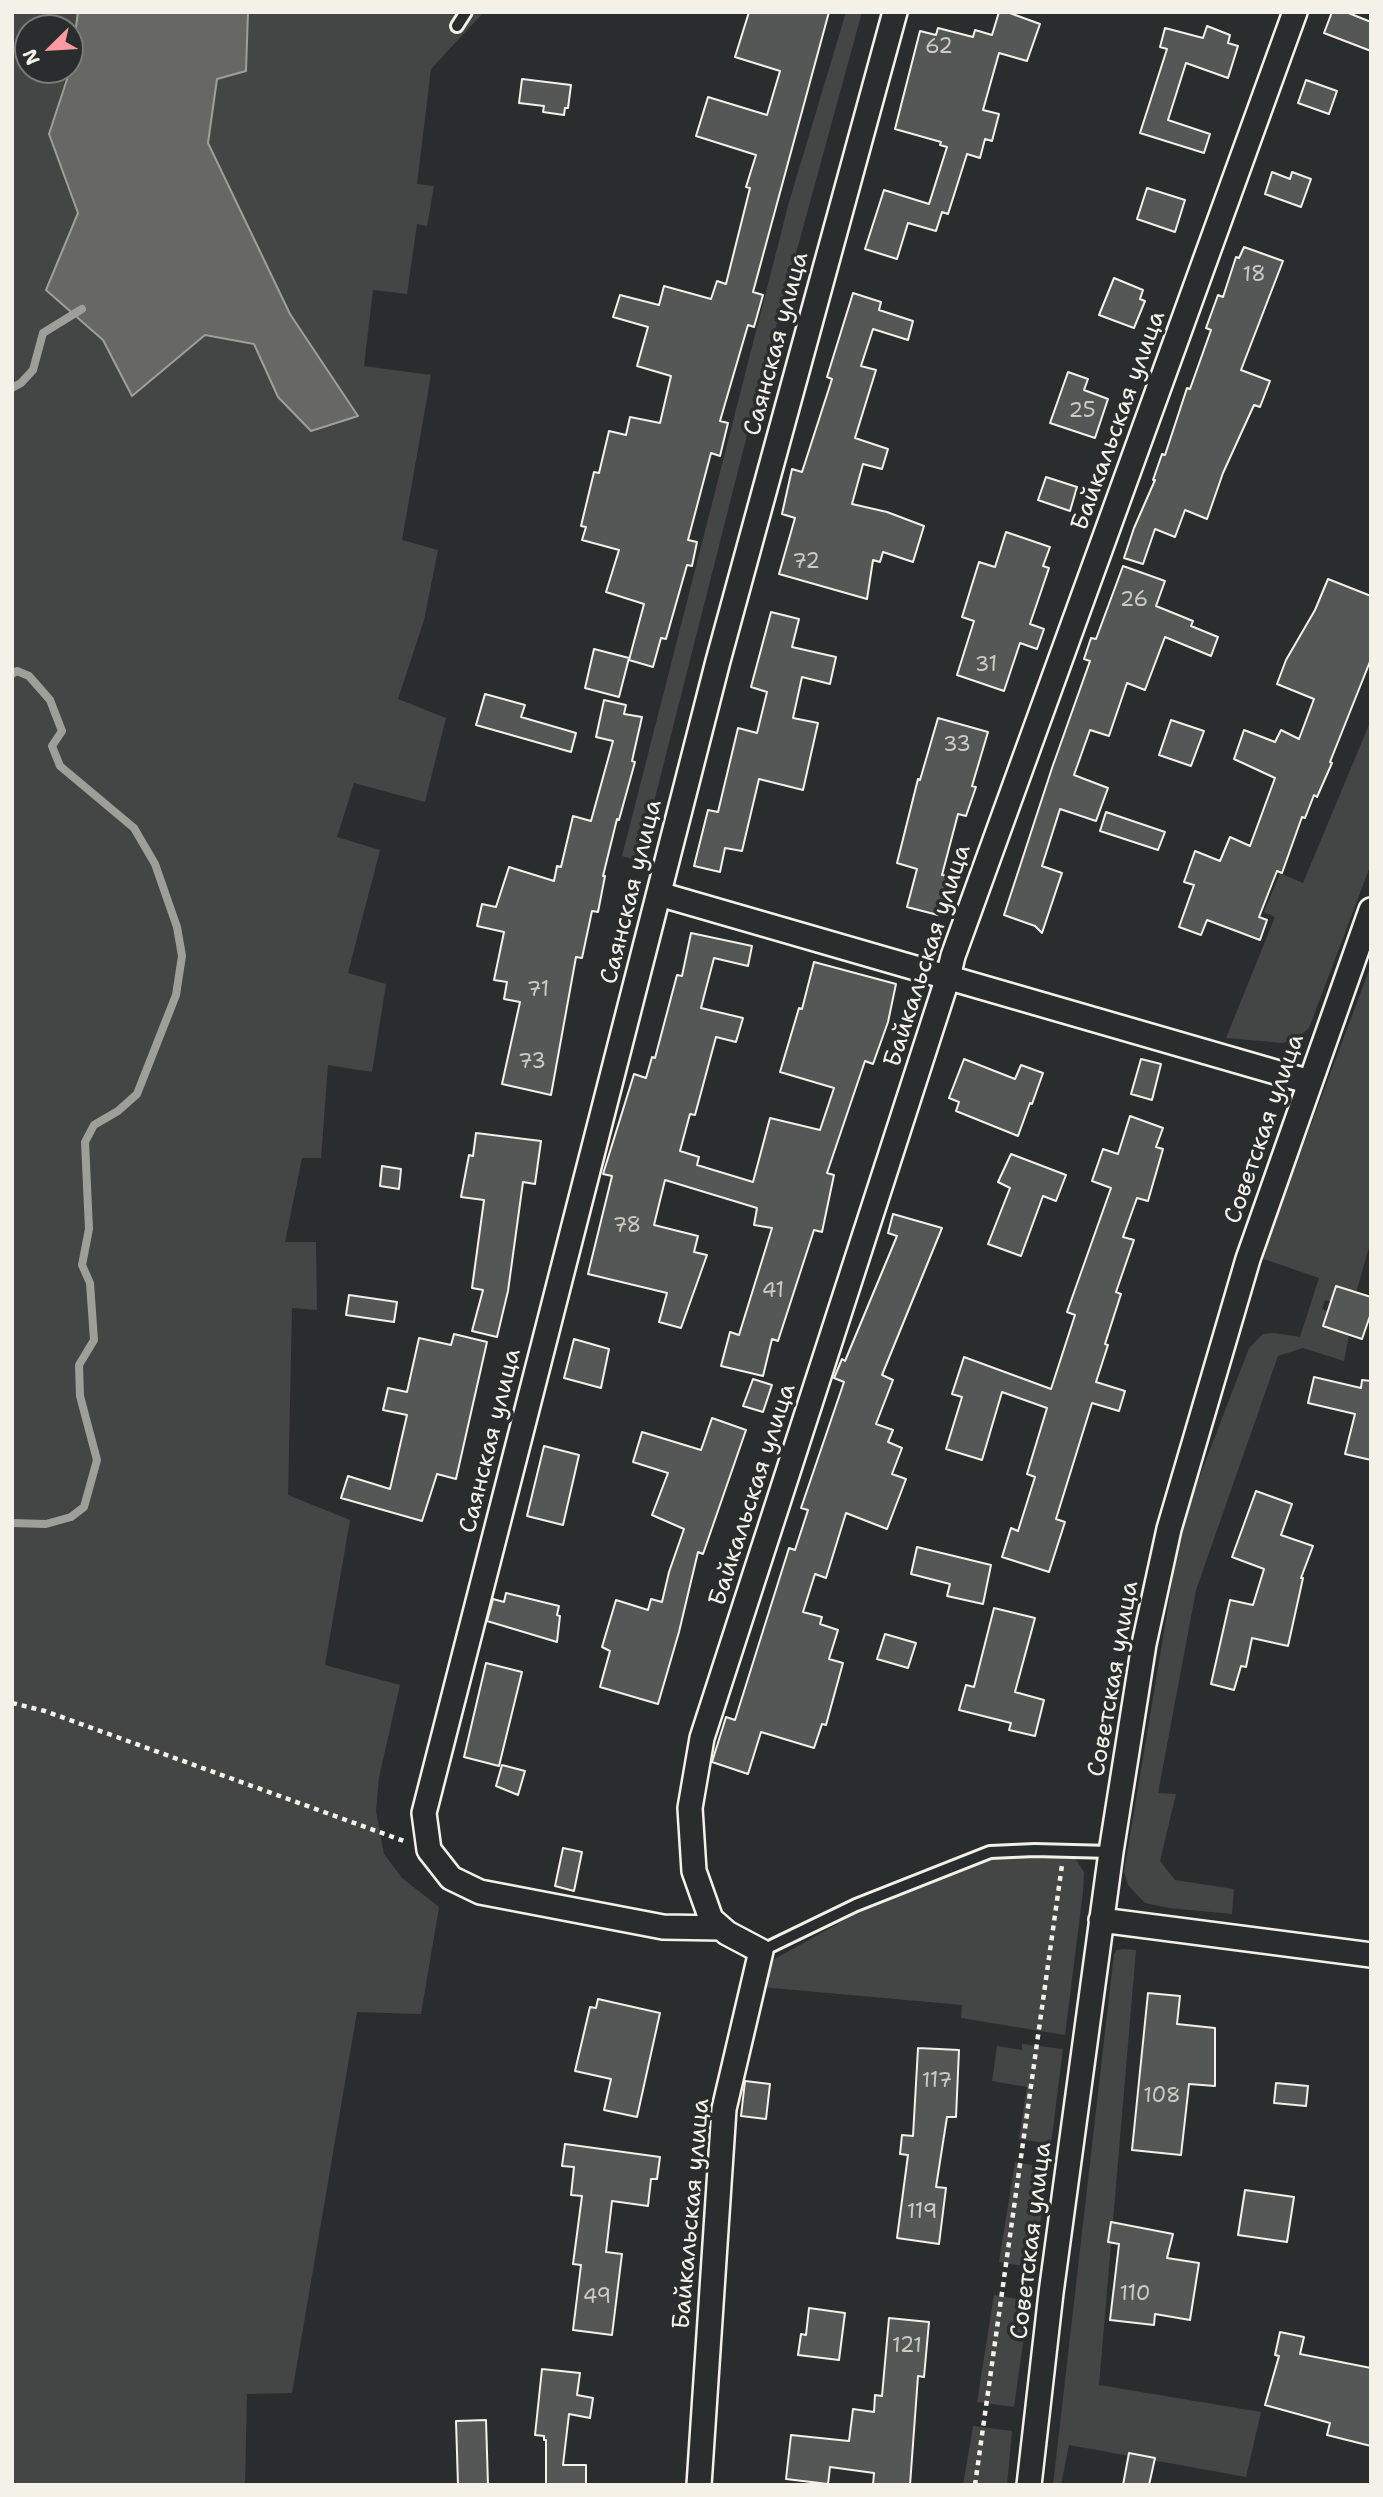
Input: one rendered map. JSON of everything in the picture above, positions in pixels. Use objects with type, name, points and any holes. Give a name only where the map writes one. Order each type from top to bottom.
[{"type":"street","name":"Саянская улица","points":[[429,1850],[424,1813],[429,1788],[718,661],[895,12]]},
{"type":"street","name":"Байкальская улица","points":[[721,1928],[711,1919],[694,1871],[690,1808],[702,1738],[953,956],[1295,12]]},
{"type":"street","points":[[659,894],[1310,1082]]},
{"type":"street","name":"Советская улица","points":[[1029,2485],[1052,2279],[1101,1920],[1144,1644],[1169,1529],[1248,1259],[1371,910]]},
{"type":"street","points":[[429,1850],[451,1878],[480,1892],[663,1927],[721,1928],[761,1951]]},
{"type":"street","points":[[1101,1920],[1371,1955]]},
{"type":"street","name":"Байкальская улица","points":[[699,2485],[724,2109],[761,1951]]},
{"type":"lane","points":[[457,26],[466,12]]},
{"type":"lane","points":[[761,1951],[856,1905],[990,1852],[1111,1852]]},
{"type":"path","points":[[12,1703],[45,1711],[429,1850]]},
{"type":"path","points":[[975,2485],[1064,1852]]},
{"type":"shaded area","points":[[12,12],[78,12],[14,14],[14,84],[64,84],[49,134],[78,213],[47,290],[103,340],[132,396],[204,335],[254,344],[278,397],[358,415],[290,314],[208,143],[217,79],[246,71],[248,12],[484,12],[431,69],[417,184],[434,186],[427,226],[417,224],[407,294],[373,290],[364,366],[431,375],[402,540],[438,550],[424,620],[398,699],[446,718],[425,802],[354,783],[337,837],[380,850],[348,973],[386,984],[372,1072],[328,1065],[321,1158],[302,1158],[285,1242],[316,1242],[317,1310],[292,1308],[288,1495],[350,1520],[325,1665],[400,1685],[379,1777],[376,1811],[384,1854],[402,1878],[439,1907],[421,2014],[357,2012],[292,2393],[247,2394],[245,2485],[12,2485]]},
{"type":"shaded area","points":[[248,12],[246,71],[217,79],[208,143],[290,314],[358,416],[311,431],[278,397],[254,344],[205,335],[132,396],[103,340],[46,290],[78,213],[49,134],[65,84],[84,84],[84,14],[78,14]]},
{"type":"shaded area","points":[[846,12],[862,12],[757,396],[639,861],[622,856],[789,202]]},
{"type":"shaded area","points":[[1371,720],[1371,864],[1309,1028],[1296,1039],[1283,1043],[1226,1038],[1275,917],[1264,912],[1280,873],[1303,883]]},
{"type":"shaded area","points":[[1371,965],[1371,1240],[1356,1293],[1331,1302],[1325,1300],[1322,1309],[1328,1311],[1324,1326],[1349,1335],[1344,1361],[1303,1348],[1278,1356],[1196,1590],[1158,1793],[1176,1794],[1160,1861],[1175,1880],[1234,1889],[1232,1914],[1145,1903],[1128,1885],[1124,1872],[1178,1547],[1193,1494],[1249,1348],[1263,1334],[1300,1337],[1319,1278],[1261,1258]]},
{"type":"shaded area","points":[[1061,1851],[1075,1858],[1084,1872],[1065,2035],[961,2018],[962,2005],[761,1987],[771,1961],[918,1879],[991,1854]]},
{"type":"shaded area","points":[[1117,1950],[1136,1950],[1099,2385],[1261,2412],[1246,2477],[1069,2445],[1061,2485],[1053,2485],[1114,1954]]},
{"type":"shaded area","points":[[1022,2044],[1063,2049],[1051,2144],[1019,2139],[1027,2087],[992,2081],[997,2046],[1022,2050]]},
{"type":"shaded area","points":[[1015,2162],[1048,2168],[1034,2268],[999,2262]]},
{"type":"shaded area","points":[[994,2295],[1029,2301],[1014,2407],[977,2402]]},
{"type":"shaded area","points":[[973,2426],[1012,2431],[1007,2485],[963,2485]]},
{"type":"building","points":[[749,12],[829,12],[753,292],[763,295],[754,327],[748,325],[720,421],[728,423],[720,456],[711,453],[688,540],[697,542],[692,566],[687,565],[666,639],[661,638],[653,667],[629,660],[644,604],[606,592],[619,550],[582,540],[586,527],[581,526],[594,472],[599,473],[609,431],[626,435],[630,417],[660,423],[671,376],[637,366],[648,327],[613,317],[620,295],[659,305],[664,286],[711,299],[717,281],[726,284],[750,188],[746,187],[756,155],[696,136],[708,97],[767,115],[780,71],[735,57]]},
{"type":"building","points":[[999,12],[1007,12],[1040,24],[1027,61],[999,53],[983,110],[999,114],[992,141],[985,139],[980,158],[967,154],[948,214],[942,212],[936,231],[908,223],[897,259],[865,249],[884,190],[929,204],[947,147],[940,145],[941,142],[895,129],[920,31],[936,35],[938,28],[973,37],[975,30],[992,35]]},
{"type":"building","points":[[1332,12],[1346,12],[1371,22],[1371,51],[1324,33]]},
{"type":"building","points":[[1207,26],[1230,35],[1228,43],[1238,46],[1228,78],[1186,63],[1168,120],[1210,134],[1204,153],[1140,133],[1167,49],[1160,47],[1165,28],[1203,38]]},
{"type":"building","points":[[522,79],[571,85],[568,108],[565,108],[564,115],[543,112],[544,106],[519,103]]},
{"type":"building","points":[[1306,80],[1337,91],[1329,114],[1298,103]]},
{"type":"building","points":[[1272,172],[1290,179],[1292,172],[1311,179],[1301,207],[1265,194]]},
{"type":"building","points":[[1147,188],[1185,200],[1175,232],[1137,219]]},
{"type":"building","points":[[1244,247],[1283,261],[1241,370],[1270,381],[1260,407],[1254,405],[1223,473],[1207,519],[1185,510],[1175,537],[1155,529],[1143,564],[1124,558],[1155,480],[1162,454],[1165,455],[1187,388],[1190,389],[1211,330],[1206,328],[1218,295],[1223,297],[1236,257],[1239,258]]},
{"type":"building","points":[[1114,278],[1143,290],[1140,299],[1145,301],[1134,328],[1099,315]]},
{"type":"building","points":[[853,293],[881,302],[879,310],[913,321],[908,340],[873,329],[861,366],[876,370],[855,438],[888,449],[882,469],[863,464],[852,504],[887,512],[924,526],[913,562],[883,552],[880,562],[873,560],[867,599],[779,574],[795,518],[782,514],[792,469],[802,472],[832,379],[827,377]]},
{"type":"building","points":[[1068,372],[1088,379],[1084,390],[1108,399],[1095,438],[1050,423]]},
{"type":"building","points":[[1046,477],[1077,487],[1070,511],[1038,500]]},
{"type":"building","points":[[1006,532],[1050,547],[1043,566],[1049,568],[1030,624],[1044,629],[1037,649],[1020,643],[1004,691],[957,675],[974,621],[962,617],[979,562],[995,567]]},
{"type":"building","points":[[1123,566],[1165,581],[1156,606],[1193,621],[1191,626],[1218,637],[1211,656],[1165,637],[1145,690],[1127,683],[1109,736],[1090,730],[1074,775],[1108,788],[1096,821],[1060,809],[1042,866],[1062,873],[1042,933],[1035,926],[1004,915],[1090,661],[1084,659],[1091,638],[1096,639]]},
{"type":"building","points":[[1328,579],[1371,596],[1371,659],[1317,797],[1314,795],[1305,818],[1302,817],[1282,873],[1277,871],[1259,917],[1267,920],[1260,940],[1207,920],[1201,935],[1179,927],[1194,885],[1184,882],[1195,851],[1220,861],[1230,837],[1250,846],[1275,778],[1234,759],[1244,730],[1275,742],[1281,730],[1299,739],[1314,699],[1277,684],[1286,660],[1315,610]]},
{"type":"building","points":[[771,612],[799,619],[792,647],[836,657],[830,684],[802,677],[793,718],[818,723],[803,790],[759,779],[742,851],[725,848],[720,872],[694,866],[708,810],[718,812],[738,728],[757,733],[767,692],[751,687]]},
{"type":"building","points":[[594,649],[629,658],[619,697],[585,688]]},
{"type":"building","points":[[485,694],[525,705],[521,717],[576,733],[571,752],[476,725]]},
{"type":"building","points":[[604,700],[626,705],[624,714],[642,717],[632,761],[635,762],[619,820],[617,819],[603,876],[598,912],[592,911],[582,958],[576,957],[551,1095],[502,1084],[520,1002],[504,999],[507,982],[494,980],[504,932],[477,926],[482,904],[496,907],[509,867],[554,881],[557,866],[561,867],[573,816],[591,821],[613,741],[596,737]]},
{"type":"building","points":[[938,718],[988,732],[972,786],[976,787],[966,816],[958,814],[942,875],[948,876],[938,915],[907,907],[917,869],[897,863],[918,779],[920,780]]},
{"type":"building","points":[[1171,720],[1204,731],[1191,766],[1159,755]]},
{"type":"building","points":[[1106,812],[1165,832],[1158,850],[1100,831]]},
{"type":"building","points":[[691,933],[752,946],[748,966],[714,958],[701,1008],[743,1018],[736,1042],[716,1037],[695,1115],[690,1114],[680,1151],[699,1157],[697,1165],[753,1182],[770,1118],[820,1130],[834,1088],[780,1072],[799,1008],[802,1009],[814,962],[896,984],[888,1022],[873,1064],[865,1061],[827,1173],[834,1175],[822,1232],[814,1230],[778,1341],[772,1339],[763,1376],[721,1366],[730,1332],[739,1335],[772,1228],[754,1225],[757,1208],[665,1180],[654,1225],[698,1236],[694,1252],[707,1255],[681,1328],[659,1322],[667,1293],[588,1274],[612,1176],[603,1174],[634,1074],[646,1078],[652,1057],[655,1058],[677,975],[682,976]]},
{"type":"building","points":[[964,1059],[1015,1079],[1021,1065],[1043,1073],[1018,1136],[956,1111],[959,1102],[949,1098]]},
{"type":"building","points":[[1141,1059],[1161,1064],[1152,1100],[1131,1094]]},
{"type":"building","points":[[1130,1116],[1163,1128],[1156,1147],[1163,1149],[1148,1201],[1137,1198],[1123,1237],[1134,1240],[1116,1292],[1121,1294],[1096,1382],[1125,1391],[1119,1411],[1092,1403],[1056,1519],[1065,1522],[1049,1572],[1002,1557],[1011,1528],[1018,1531],[1035,1477],[1027,1474],[1047,1408],[1002,1392],[982,1460],[946,1449],[962,1397],[952,1394],[964,1357],[1051,1389],[1075,1315],[1067,1312],[1111,1188],[1092,1181],[1103,1149],[1118,1154]]},
{"type":"building","points":[[476,1133],[541,1141],[535,1184],[523,1182],[508,1291],[497,1337],[472,1331],[483,1290],[472,1288],[484,1200],[461,1197],[469,1155],[473,1156]]},
{"type":"building","points":[[1011,1154],[1066,1175],[1056,1201],[1043,1196],[1021,1256],[988,1244],[1010,1188],[998,1182]]},
{"type":"building","points":[[382,1166],[401,1169],[399,1189],[380,1186]]},
{"type":"building","points":[[893,1214],[942,1228],[882,1375],[893,1380],[876,1424],[893,1430],[888,1442],[902,1448],[892,1474],[906,1479],[887,1529],[846,1513],[826,1578],[815,1574],[803,1612],[822,1617],[820,1624],[838,1630],[829,1659],[843,1663],[826,1725],[822,1724],[814,1748],[761,1732],[748,1774],[712,1762],[726,1717],[735,1720],[789,1548],[795,1550],[808,1510],[801,1508],[844,1382],[834,1378],[842,1359],[845,1361],[897,1236],[888,1233]]},
{"type":"building","points":[[1336,1286],[1371,1297],[1371,1313],[1362,1339],[1323,1326]]},
{"type":"building","points":[[349,1295],[397,1302],[394,1322],[346,1315]]},
{"type":"building","points":[[454,1334],[487,1342],[456,1479],[437,1474],[422,1521],[341,1498],[348,1476],[390,1489],[407,1415],[383,1410],[388,1388],[407,1392],[419,1338],[451,1345]]},
{"type":"building","points":[[574,1339],[609,1349],[601,1388],[564,1378]]},
{"type":"building","points":[[1314,1377],[1361,1388],[1362,1380],[1371,1381],[1371,1460],[1345,1454],[1355,1414],[1308,1403]]},
{"type":"building","points":[[753,1379],[772,1385],[763,1412],[743,1406]]},
{"type":"building","points":[[712,1418],[746,1430],[703,1554],[698,1552],[658,1704],[600,1687],[610,1651],[602,1647],[616,1600],[648,1610],[651,1599],[662,1602],[684,1529],[652,1515],[668,1473],[633,1462],[642,1432],[701,1450]]},
{"type":"building","points":[[544,1446],[579,1455],[563,1525],[527,1516]]},
{"type":"building","points":[[1256,1491],[1292,1504],[1281,1535],[1313,1546],[1301,1578],[1288,1646],[1252,1638],[1246,1667],[1241,1666],[1234,1690],[1211,1684],[1230,1600],[1253,1605],[1264,1569],[1232,1557]]},
{"type":"building","points":[[917,1547],[991,1565],[983,1604],[947,1596],[950,1584],[911,1574]]},
{"type":"building","points":[[506,1593],[559,1606],[557,1642],[487,1621],[493,1599],[504,1602]]},
{"type":"building","points":[[994,1608],[1035,1618],[1015,1692],[1044,1700],[1035,1736],[1009,1730],[1011,1723],[959,1710],[966,1685],[974,1687]]},
{"type":"building","points":[[885,1634],[916,1643],[908,1668],[877,1659]]},
{"type":"building","points":[[486,1663],[522,1672],[499,1766],[464,1757]]},
{"type":"building","points":[[502,1765],[525,1771],[518,1795],[496,1786]]},
{"type":"building","points":[[563,1848],[582,1852],[574,1891],[555,1886]]},
{"type":"building","points":[[1148,1993],[1180,1996],[1177,2024],[1215,2028],[1215,2086],[1189,2084],[1181,2155],[1132,2150]]},
{"type":"building","points":[[598,1999],[660,2013],[637,2117],[604,2110],[611,2079],[575,2071],[590,2007],[596,2008]]},
{"type":"building","points":[[918,2048],[959,2050],[956,2117],[947,2117],[936,2187],[946,2188],[939,2244],[897,2238],[908,2155],[900,2154],[902,2135],[913,2136]]},
{"type":"building","points":[[745,2081],[770,2084],[766,2119],[741,2116]]},
{"type":"building","points":[[1276,2083],[1308,2086],[1306,2106],[1274,2103]]},
{"type":"building","points":[[565,2144],[660,2157],[657,2179],[651,2179],[648,2206],[612,2201],[606,2252],[622,2254],[612,2335],[573,2330],[581,2265],[573,2264],[582,2196],[571,2195],[574,2167],[562,2166]]},
{"type":"building","points":[[1245,2190],[1294,2197],[1287,2242],[1238,2235]]},
{"type":"building","points":[[1111,2222],[1173,2234],[1167,2258],[1199,2263],[1190,2320],[1155,2314],[1154,2325],[1110,2320],[1119,2244],[1108,2242]]},
{"type":"building","points":[[809,2308],[845,2313],[839,2360],[798,2355],[801,2334],[806,2335]]},
{"type":"building","points":[[889,2318],[929,2322],[924,2377],[918,2376],[910,2485],[873,2485],[874,2473],[830,2467],[828,2484],[786,2479],[791,2435],[849,2441],[853,2409],[874,2412],[875,2395],[882,2396]]},
{"type":"building","points":[[1280,2332],[1304,2337],[1300,2354],[1371,2368],[1371,2446],[1327,2435],[1330,2423],[1265,2405],[1279,2356],[1275,2355]]},
{"type":"building","points":[[542,2369],[580,2373],[577,2395],[593,2398],[590,2418],[569,2414],[563,2465],[586,2465],[586,2485],[546,2485],[546,2440],[544,2436],[535,2435]]},
{"type":"building","points":[[486,2420],[488,2485],[458,2485],[456,2421]]},
{"type":"building","points":[[1129,2453],[1155,2458],[1149,2485],[1123,2485]]},
{"type":"waterway","points":[[12,388],[33,370],[43,333],[82,309]]},
{"type":"waterway","points":[[12,674],[17,671],[29,676],[50,700],[62,731],[52,746],[60,766],[134,828],[155,864],[177,927],[182,956],[176,995],[137,1094],[118,1111],[94,1125],[85,1142],[89,1229],[82,1265],[90,1283],[94,1340],[79,1365],[80,1396],[97,1460],[84,1507],[71,1517],[46,1524],[12,1523]]}]
